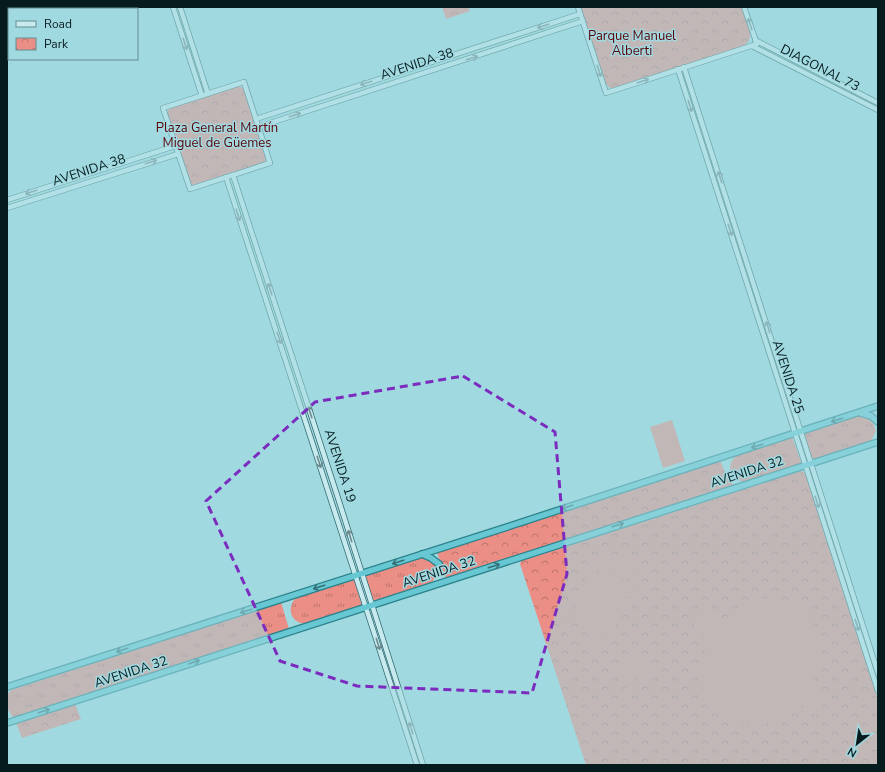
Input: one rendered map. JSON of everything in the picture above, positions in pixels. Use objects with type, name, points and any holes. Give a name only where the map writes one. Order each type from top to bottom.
[{"type":"highway","name":"AVENIDA 32","points":[[7,687],[875,407]]},
{"type":"highway","points":[[860,412],[870,416],[878,422]]},
{"type":"highway","name":"AVENIDA 32","points":[[7,723],[878,442]]},
{"type":"highway","points":[[421,554],[431,558],[439,564]]},
{"type":"main road","points":[[173,7],[202,96]]},
{"type":"main road","points":[[180,7],[208,94]]},
{"type":"main road","points":[[578,7],[606,93],[755,44],[744,7]]},
{"type":"main road","name":"AVENIDA 38","points":[[256,119],[580,14]]},
{"type":"main road","name":"AVENIDA 38","points":[[258,127],[583,21]]},
{"type":"main road","name":"DIAGONAL 73","points":[[755,44],[878,103]]},
{"type":"main road","name":"DIAGONAL 73","points":[[755,44],[878,110]]},
{"type":"main road","name":"AVENIDA 25","points":[[684,67],[801,431],[808,464],[878,692]]},
{"type":"main road","name":"AVENIDA 25","points":[[678,69],[794,433],[808,464],[878,673]]},
{"type":"main road","points":[[244,82],[270,163],[190,189],[163,108],[208,94],[244,82]]},
{"type":"main road","name":"AVENIDA 38","points":[[7,200],[175,146]]},
{"type":"main road","name":"AVENIDA 38","points":[[7,208],[178,154]]},
{"type":"main road","name":"AVENIDA 19","points":[[233,175],[369,606],[417,765]]},
{"type":"main road","name":"AVENIDA 19","points":[[226,178],[359,574]]},
{"type":"main road","name":"AVENIDA 19","points":[[369,606],[423,765]]},
{"type":"highlighted area","points":[[463,376],[555,432],[567,574],[532,693],[357,686],[280,661],[206,501],[315,402]]},
{"type":"green space","points":[[442,7],[468,7],[470,11],[446,19]]},
{"type":"green space","name":"Parque Manuel Alberti","points":[[580,7],[742,7],[750,28],[750,39],[743,46],[615,88],[610,88],[604,82]]},
{"type":"green space","name":"Plaza General Martín Miguel de Güemes","points":[[239,86],[243,88],[266,160],[264,163],[193,185],[190,184],[167,113],[169,109]]},
{"type":"green space","points":[[858,416],[864,416],[873,423],[876,431],[871,441],[866,444],[812,461],[804,434]]},
{"type":"green space","points":[[672,420],[685,461],[663,468],[650,427]]},
{"type":"green space","points":[[792,437],[802,464],[746,482],[736,479],[731,472],[731,463],[738,455]]},
{"type":"green space","points":[[720,461],[727,476],[734,486],[446,579],[437,552]]},
{"type":"green space","points":[[801,471],[805,473],[878,700],[878,765],[586,765],[520,564],[521,561]]},
{"type":"green space","points":[[614,556],[625,558],[634,565],[640,580],[644,583],[601,647],[585,646],[575,642],[568,635],[563,625],[562,614],[599,559],[601,560]],"holes":[[[603,566],[621,580],[622,579],[625,581],[632,573],[634,585],[631,593],[604,633],[597,638],[587,638],[577,632],[583,622],[581,621],[575,630],[569,624],[568,616],[570,610],[598,569]]]},
{"type":"green space","points":[[422,557],[432,561],[436,567],[436,575],[431,584],[373,602],[364,576]]},
{"type":"green space","points":[[601,569],[631,589],[601,633],[571,613]]},
{"type":"green space","points":[[354,579],[362,606],[307,624],[297,621],[292,615],[291,606],[297,597]]},
{"type":"green space","points":[[765,598],[783,600],[797,606],[804,611],[814,625],[820,641],[820,658],[819,665],[811,685],[828,699],[816,715],[798,702],[774,721],[764,724],[751,725],[726,717],[716,710],[708,700],[702,688],[700,676],[701,662],[711,640],[693,626],[704,609],[723,622],[746,603]]},
{"type":"green space","points":[[281,602],[289,629],[14,719],[7,708],[7,695],[11,690]]},
{"type":"green space","points":[[639,654],[654,671],[645,679],[629,662]]},
{"type":"green space","points":[[625,665],[640,684],[629,692],[615,672]]},
{"type":"green space","points":[[75,704],[81,719],[22,738],[16,723]]}]
